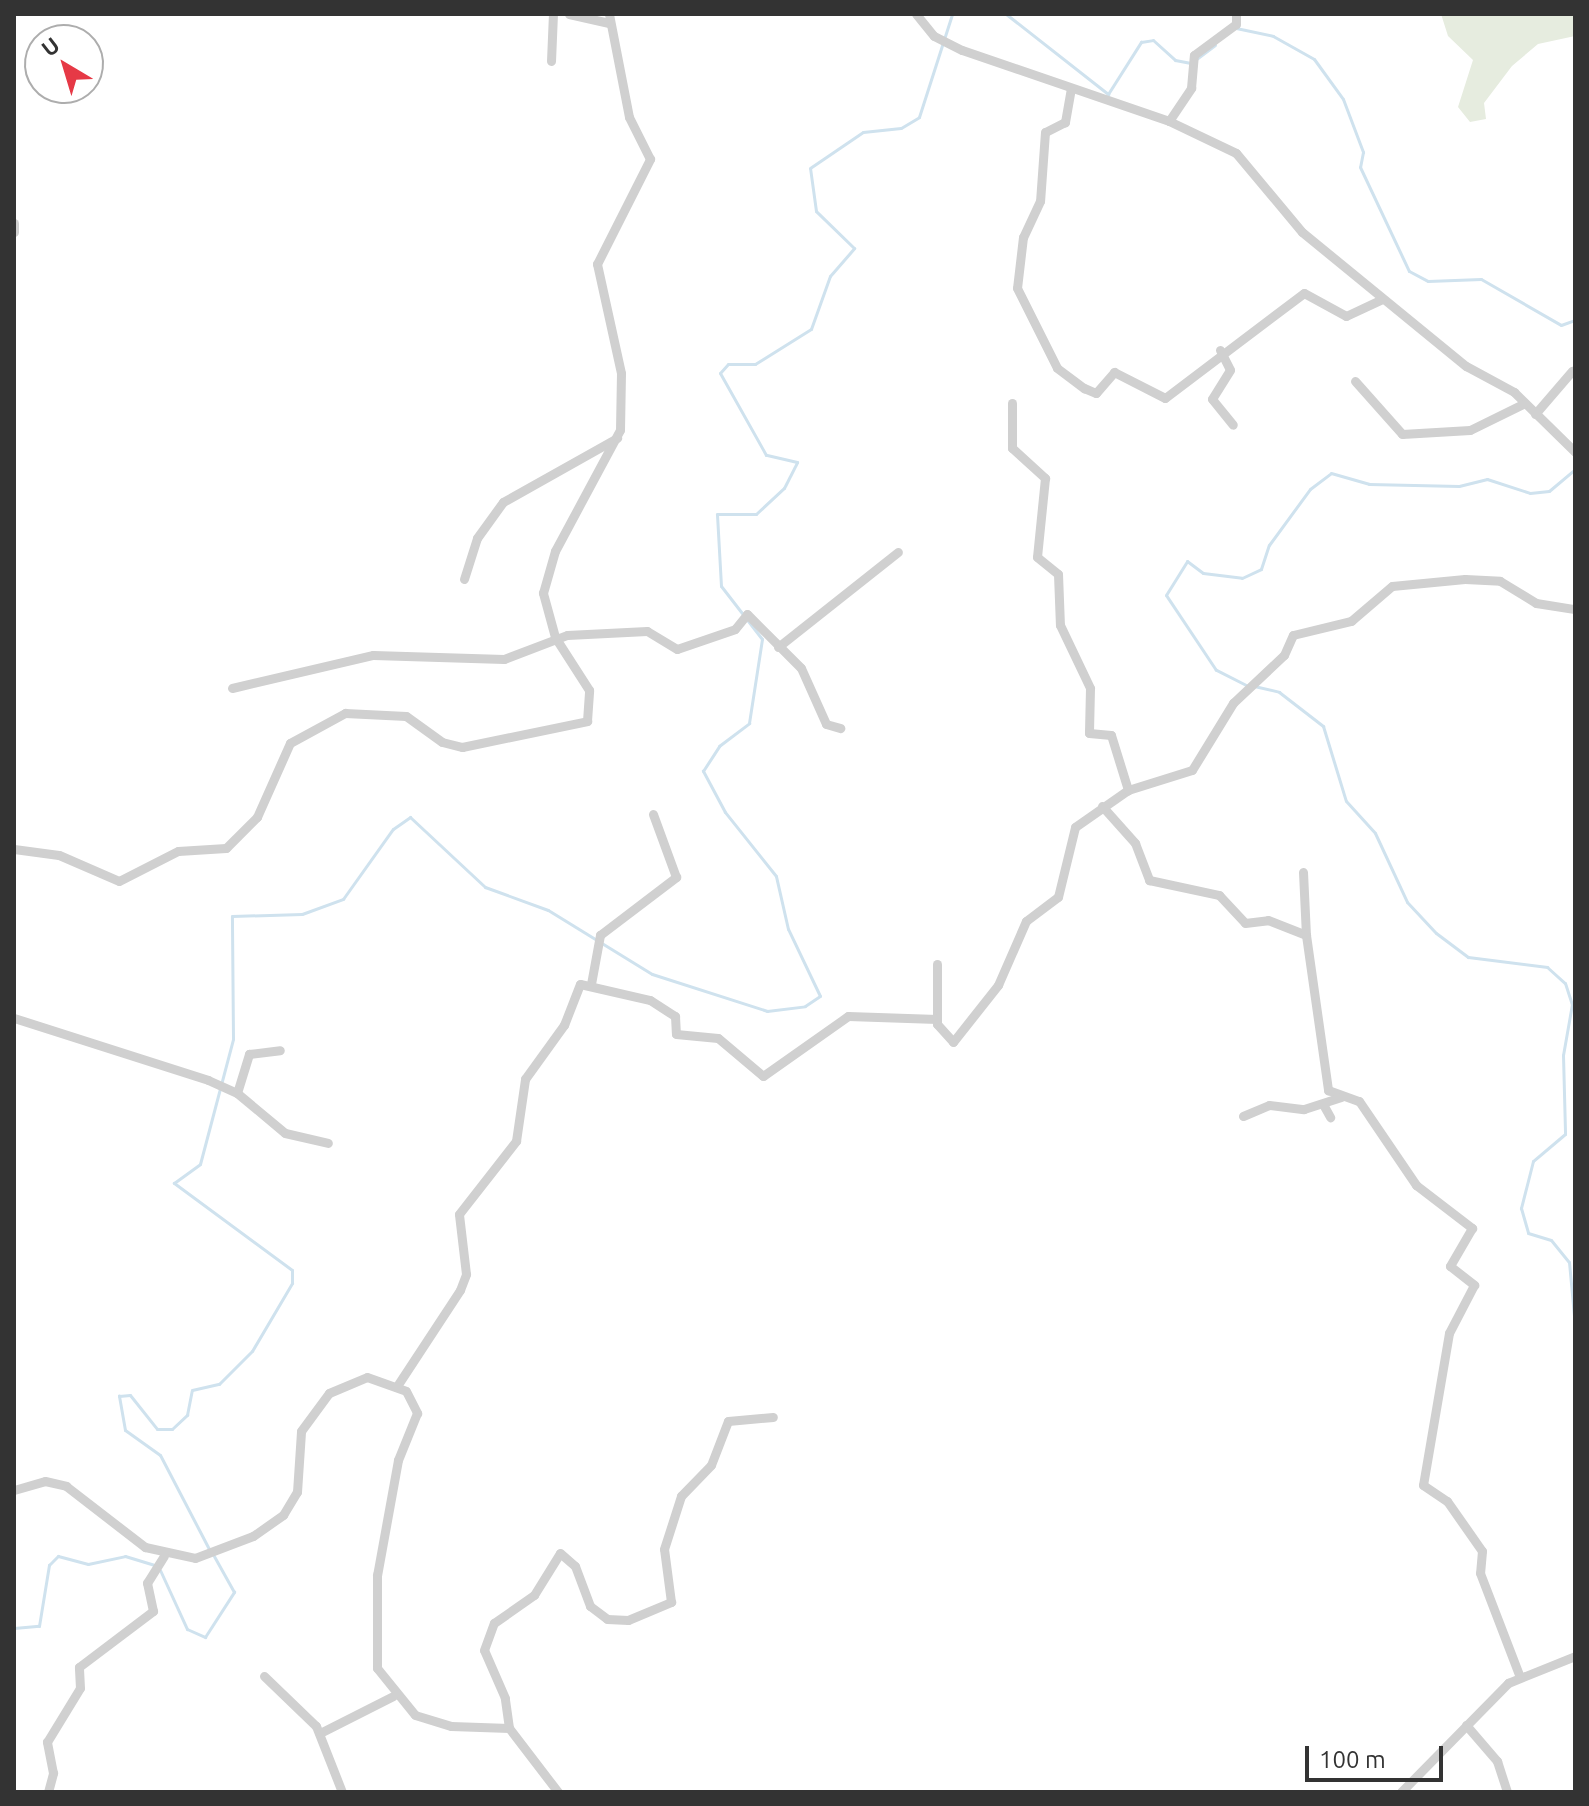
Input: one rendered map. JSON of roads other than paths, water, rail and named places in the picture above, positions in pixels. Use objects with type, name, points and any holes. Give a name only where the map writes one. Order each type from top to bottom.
[{"type":"street","points":[[551,61],[553,14]]},
{"type":"street","points":[[14,849],[71,858],[119,881],[178,851],[226,848],[257,817],[290,743],[345,713],[406,716],[442,742],[462,747],[575,728],[587,721],[593,700],[555,637],[544,606],[546,577],[617,438],[621,373],[597,264],[650,159],[629,117],[609,18],[569,14]]},
{"type":"street","points":[[916,14],[934,36],[947,43],[1169,121],[1240,156],[1292,223],[1381,300],[1525,403],[1575,452]]},
{"type":"street","points":[[1169,121],[1195,77],[1193,58],[1236,24],[1236,14]]},
{"type":"street","points":[[1071,88],[1065,122],[1045,132],[1040,201],[1018,256],[1017,288],[1030,322],[1057,368],[1093,393],[1114,372],[1165,398],[1220,350],[1304,293],[1346,316],[1381,300]]},
{"type":"street","points":[[14,223],[14,232]]},
{"type":"street","points":[[1220,350],[1230,370],[1214,388],[1213,405],[1233,425]]},
{"type":"street","points":[[1535,414],[1572,371]]},
{"type":"street","points":[[1355,381],[1402,434],[1470,430],[1525,403]]},
{"type":"street","points":[[1012,403],[1012,448],[1045,478],[1037,557],[1058,574],[1060,625],[1090,688],[1089,733],[1111,735],[1128,790]]},
{"type":"street","points":[[464,579],[477,538],[503,502],[617,438]]},
{"type":"street","points":[[778,647],[898,552]]},
{"type":"street","points":[[937,964],[937,1019],[950,1042],[972,1023],[1021,929],[1058,897],[1075,827],[1128,790],[1192,770],[1246,690],[1293,635],[1351,621],[1392,586],[1497,580],[1536,603],[1575,609]]},
{"type":"street","points":[[232,688],[373,655],[504,659],[555,637],[647,631],[677,649],[735,629],[747,614],[811,682],[826,724],[840,728]]},
{"type":"street","points":[[1102,806],[1135,843],[1149,880],[1219,895],[1245,923],[1268,920],[1306,935]]},
{"type":"street","points":[[591,984],[600,935],[676,877],[653,814]]},
{"type":"street","points":[[1303,872],[1306,935],[1326,1083],[1331,1094],[1344,1095],[1369,1112],[1416,1185],[1473,1229],[1450,1267],[1474,1285],[1449,1333],[1423,1485],[1447,1501],[1480,1548],[1480,1573],[1520,1677]]},
{"type":"street","points":[[397,1386],[460,1290],[466,1274],[459,1214],[516,1141],[525,1079],[564,1025],[577,986],[591,984],[650,1000],[675,1016],[677,1035],[718,1038],[763,1076],[848,1016],[937,1019]]},
{"type":"street","points":[[14,1018],[237,1093],[285,1133],[328,1143]]},
{"type":"street","points":[[237,1093],[249,1054],[280,1050]]},
{"type":"street","points":[[1243,1116],[1269,1105],[1324,1106],[1344,1095]]},
{"type":"street","points":[[1324,1106],[1330,1117]]},
{"type":"street","points":[[14,1490],[45,1481],[66,1486],[164,1556],[212,1552],[267,1528],[294,1499],[301,1431],[329,1393],[356,1377],[397,1386],[411,1396],[417,1413],[398,1460],[377,1575],[375,1659],[393,1696],[432,1721],[509,1728]]},
{"type":"street","points":[[558,1792],[509,1728],[505,1698],[484,1650],[494,1623],[534,1595],[560,1553],[575,1566],[590,1606],[607,1619],[628,1620],[671,1602],[664,1549],[681,1496],[711,1465],[728,1421],[773,1417]]},
{"type":"street","points":[[48,1792],[47,1742],[80,1690],[79,1667],[155,1610],[147,1589],[154,1568],[164,1556]]},
{"type":"street","points":[[1401,1792],[1466,1725],[1520,1677],[1575,1656]]},
{"type":"street","points":[[264,1676],[320,1733],[342,1792]]},
{"type":"street","points":[[320,1733],[393,1696]]},
{"type":"street","points":[[1466,1725],[1497,1761],[1507,1792]]},
{"type":"waterway","points":[[209,1549],[160,1455],[125,1430],[119,1396],[130,1395],[157,1429],[172,1429],[187,1415],[192,1390],[219,1384],[252,1351],[292,1283],[292,1270],[174,1183],[200,1164],[233,1039],[232,916],[302,914],[343,899],[393,829],[410,817],[485,887],[548,910],[652,974],[767,1011],[805,1006],[820,996],[788,929],[776,876],[725,812],[703,771],[719,746],[749,723],[762,639],[721,586],[717,514],[756,514],[784,488],[797,462],[766,455],[720,373],[728,364],[755,364],[811,329],[830,276],[854,248],[816,211],[810,168],[863,132],[901,128],[919,117],[952,14]]},
{"type":"waterway","points":[[1006,14],[1108,94],[1141,42],[1153,40],[1175,60],[1191,63],[1215,45]]},
{"type":"waterway","points":[[1236,28],[1273,36],[1314,59],[1343,99],[1363,152],[1360,167],[1409,271],[1428,281],[1481,279],[1561,325],[1575,320]]},
{"type":"waterway","points":[[1246,685],[1216,670],[1166,595],[1187,561],[1203,573],[1242,578],[1261,569],[1269,545],[1310,489],[1331,473],[1369,484],[1459,486],[1487,479],[1530,493],[1549,491],[1575,469]]},
{"type":"waterway","points":[[1254,686],[1279,692],[1323,726],[1346,801],[1375,833],[1407,902],[1436,933],[1468,957],[1547,967],[1565,983],[1572,1004],[1563,1055],[1565,1134],[1533,1161],[1521,1208],[1528,1233],[1551,1240],[1569,1262],[1575,1327]]},
{"type":"waterway","points":[[14,1628],[39,1626],[49,1565],[58,1556],[88,1564],[125,1556],[154,1565]]},
{"type":"waterway","points":[[160,1570],[187,1629],[205,1637],[234,1592],[214,1556]]}]
